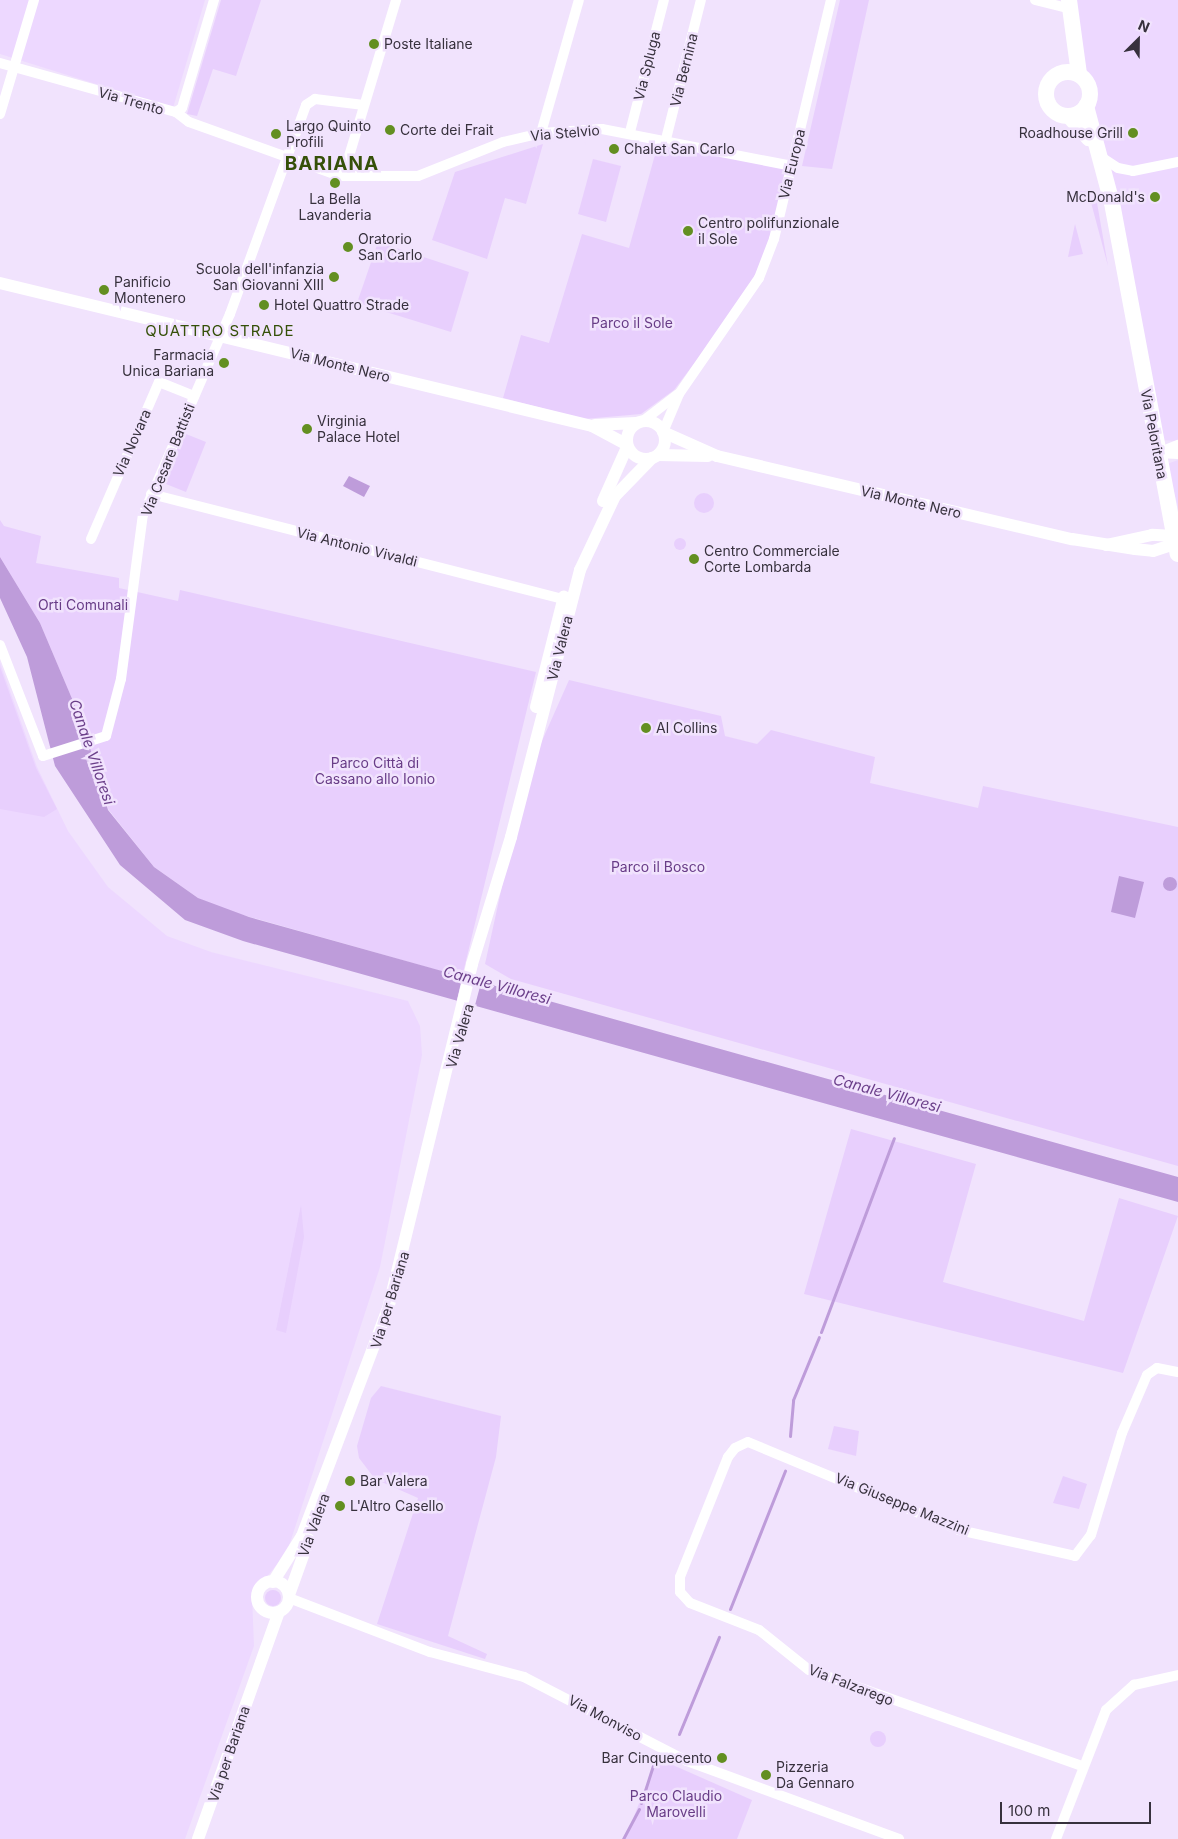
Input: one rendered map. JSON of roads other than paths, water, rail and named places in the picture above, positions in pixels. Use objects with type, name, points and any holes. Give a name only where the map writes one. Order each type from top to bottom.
[{"type":"main road","points":[[1064,2],[1079,74],[1089,87],[1086,106],[1069,116],[1056,112],[1047,101],[1047,87],[1060,73],[1068,46],[1064,2]]},
{"type":"main road","points":[[1060,73],[1079,74]]},
{"type":"main road","name":"Via Peloritana","points":[[1086,106],[1101,157],[1178,554]]},
{"type":"main road","name":"Via Peloritana","points":[[1069,116],[1085,130],[1092,150],[1115,266],[1131,314]]},
{"type":"street","points":[[0,114],[34,0]]},
{"type":"street","points":[[176,112],[182,108],[214,0]]},
{"type":"street","points":[[343,176],[396,0]]},
{"type":"street","points":[[541,133],[579,0]]},
{"type":"street","name":"Via Spluga","points":[[630,132],[664,0]]},
{"type":"street","name":"Via Bernina","points":[[666,139],[701,0]]},
{"type":"street","name":"Via Europa","points":[[664,432],[679,394],[759,278],[792,166],[831,0]]},
{"type":"street","points":[[1035,0],[1064,2]]},
{"type":"street","name":"Via Trento","points":[[0,62],[176,112],[189,122],[287,158],[343,176]]},
{"type":"street","name":"Via Cesare Battisti","points":[[0,645],[40,753],[50,758],[99,740],[109,732],[115,714],[140,535],[150,494],[221,334],[310,101],[364,105]]},
{"type":"street","name":"Via Stelvio","points":[[343,176],[418,176],[467,154],[541,133],[630,132],[792,166]]},
{"type":"street","points":[[1101,157],[1118,168],[1142,171],[1178,162]]},
{"type":"street","name":"Via Monte Nero","points":[[0,283],[221,334],[592,426],[627,445]]},
{"type":"street","name":"Via Novara","points":[[91,539],[159,382],[194,396]]},
{"type":"street","name":"Via Europa","points":[[639,422],[679,394]]},
{"type":"street","points":[[639,422],[656,423],[664,432],[665,444],[655,457],[636,457],[627,445],[639,422]]},
{"type":"street","name":"Via Monte Nero","points":[[592,426],[639,422]]},
{"type":"street","name":"Via Monte Nero","points":[[664,432],[717,456],[1106,545],[1153,551],[1168,546],[1174,536]]},
{"type":"street","name":"Via Valera","points":[[503,855],[563,599],[586,535],[618,476],[627,445]]},
{"type":"street","points":[[1158,453],[1178,445]]},
{"type":"street","points":[[1158,453],[1178,454]]},
{"type":"street","name":"Via Monte Nero","points":[[655,457],[717,456]]},
{"type":"street","name":"Via Valera","points":[[431,1146],[490,904],[580,570],[614,496],[655,457]]},
{"type":"street","name":"Via Antonio Vivaldi","points":[[150,494],[563,599]]},
{"type":"street","name":"Via per Bariana","points":[[332,1472],[388,1309],[431,1146]]},
{"type":"street","name":"Via Giuseppe Mazzini","points":[[743,1443],[758,1445],[966,1532],[1070,1557],[1084,1549],[1091,1534],[1122,1432],[1147,1375],[1157,1368],[1178,1372]]},
{"type":"street","name":"Via Falzarego","points":[[743,1443],[728,1457],[681,1574],[683,1598],[759,1630],[809,1670],[1082,1766]]},
{"type":"street","name":"Via per Bariana","points":[[259,1668],[264,1635],[260,1588],[273,1582],[292,1558],[338,1452]]},
{"type":"street","name":"Via Valera","points":[[295,1578],[332,1472]]},
{"type":"street","name":"Via per Bariana","points":[[198,1839],[259,1668],[295,1578]]},
{"type":"street","points":[[261,1607],[286,1603],[285,1586],[273,1582]]},
{"type":"street","name":"Via Monviso","points":[[286,1603],[306,1608],[430,1652],[514,1673],[687,1760],[899,1839]]},
{"type":"street","points":[[1056,1839],[1099,1721],[1118,1696],[1147,1680],[1178,1675]]},
{"type":"waterway","points":[[821,1332],[894,1138]]},
{"type":"waterway","points":[[790,1436],[793,1400],[819,1337]]},
{"type":"waterway","points":[[730,1609],[785,1471]]},
{"type":"waterway","points":[[679,1734],[719,1637]]},
{"type":"waterway","points":[[641,1803],[655,1759]]},
{"type":"waterway","points":[[623,1839],[639,1809]]},
{"type":"place","name":"Poste Italiane","points":[[374,44]]},
{"type":"place","name":"Corte dei Frait","points":[[390,130]]},
{"type":"place","name":"Roadhouse Grill","points":[[1133,133]]},
{"type":"place","name":"Largo Quinto Profili","points":[[276,134]]},
{"type":"place","name":"Chalet San Carlo","points":[[614,149]]},
{"type":"place","name":"La Bella Lavanderia","points":[[335,183]]},
{"type":"place","name":"McDonald's","points":[[1155,197]]},
{"type":"place","name":"Centro polifunzionale il Sole","points":[[688,231]]},
{"type":"place","name":"Oratorio San Carlo","points":[[348,247]]},
{"type":"place","name":"Scuola dell'infanzia San Giovanni XIII","points":[[334,277]]},
{"type":"place","name":"Panificio Montenero","points":[[104,290]]},
{"type":"place","name":"Hotel Quattro Strade","points":[[264,305]]},
{"type":"place","name":"Farmacia Unica Bariana","points":[[224,363]]},
{"type":"place","name":"Virginia Palace Hotel","points":[[307,429]]},
{"type":"place","name":"Centro Commerciale Corte Lombarda","points":[[694,559]]},
{"type":"place","name":"Al Collins","points":[[646,728]]},
{"type":"place","name":"Bar Valera","points":[[350,1481]]},
{"type":"place","name":"L'Altro Casello","points":[[340,1506]]},
{"type":"place","name":"Bar Cinquecento","points":[[722,1758]]},
{"type":"place","name":"Pizzeria Da Gennaro","points":[[766,1775]]},
{"type":"district","name":"BARIANA","points":[[332,164]]},
{"type":"district","name":"QUATTRO STRADE","points":[[220,331]]},
{"type":"park label","name":"Parco il Sole","points":[[632,323]]},
{"type":"park label","name":"Orti Comunali","points":[[83,605]]},
{"type":"park label","name":"Parco Città di Cassano allo Ionio","points":[[375,772]]},
{"type":"park label","name":"Parco il Bosco","points":[[658,867]]},
{"type":"park label","name":"Parco Claudio Marovelli","points":[[676,1804]]},
{"type":"water label","name":"Canale Villoresi","points":[[92,752]]},
{"type":"water label","name":"Canale Villoresi","points":[[497,985]]},
{"type":"water label","name":"Canale Villoresi","points":[[887,1093]]}]
